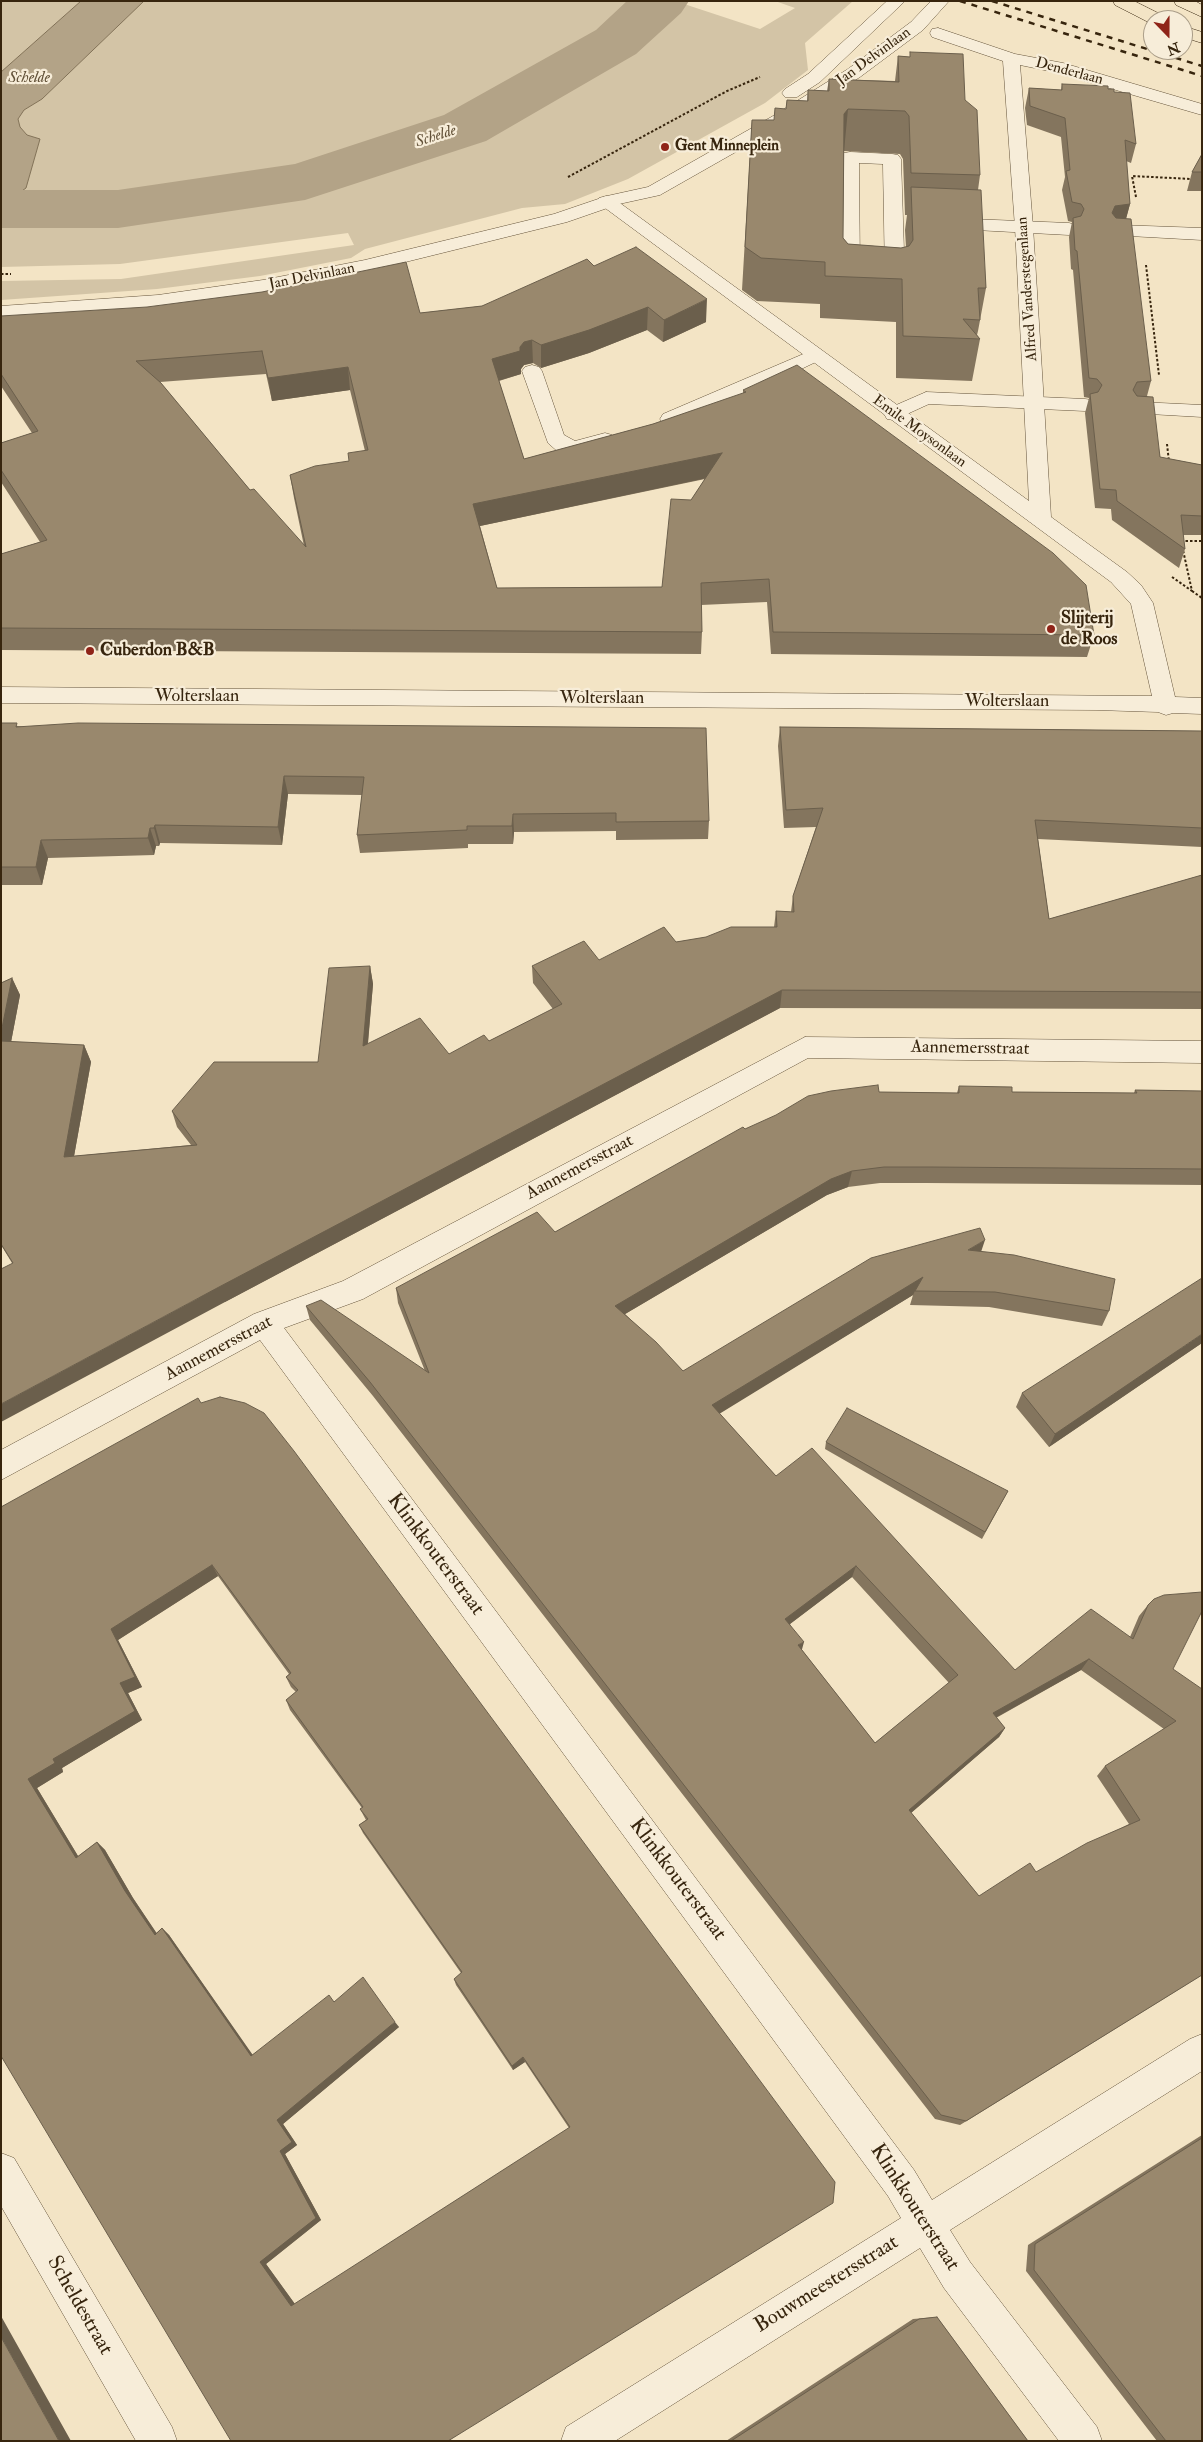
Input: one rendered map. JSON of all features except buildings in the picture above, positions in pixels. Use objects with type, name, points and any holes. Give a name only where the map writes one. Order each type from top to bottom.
[{"type":"main road","points":[[1121,1],[1143,12]]},
{"type":"main road","points":[[1182,1],[1202,12]]},
{"type":"street","name":"Jan Delvinlaan","points":[[679,157],[764,110],[814,78],[897,1]]},
{"type":"street","name":"Jan Delvinlaan","points":[[1,312],[158,301],[263,286],[384,262],[560,218],[610,201],[654,191],[779,120],[854,74],[916,26],[941,1]]},
{"type":"street","name":"Denderlaan","points":[[938,33],[1011,58],[1057,67],[1202,110]]},
{"type":"street","name":"Alfred Vanderstegenlaan","points":[[1011,58],[1036,403],[1041,521]]},
{"type":"street","points":[[850,157],[892,159],[894,222],[895,283],[850,282],[850,157]]},
{"type":"street","name":"Jan Delvinlaan","points":[[610,201],[645,176]]},
{"type":"street","name":"Emile Moysonlaan","points":[[610,201],[894,414],[1119,577],[1133,590],[1142,603],[1166,707]]},
{"type":"street","points":[[894,222],[913,223]]},
{"type":"street","points":[[931,224],[1069,229]]},
{"type":"street","points":[[1118,231],[1202,234]]},
{"type":"street","points":[[648,427],[693,411],[815,355]]},
{"type":"street","points":[[532,371],[555,438],[562,444],[575,448],[620,436]]},
{"type":"street","points":[[894,414],[926,398],[1085,405]]},
{"type":"street","points":[[1138,408],[1202,411]]},
{"type":"street","name":"Wolterslaan","points":[[1,695],[1097,702],[1166,707],[1202,706]]},
{"type":"street","name":"Aannemersstraat","points":[[1,1466],[264,1323],[353,1290],[805,1047],[1202,1052]]},
{"type":"street","name":"Klinkkouterstraat","points":[[264,1323],[901,2182],[957,2275],[1083,2441]]},
{"type":"street","name":"Bouwmeestersstraat","points":[[580,2441],[887,2246],[926,2224],[1202,2051]]},
{"type":"street","name":"Scheldestraat","points":[[1,2171],[158,2441]]},
{"type":"path","points":[[566,178],[727,91],[762,76]]},
{"type":"path","points":[[1169,465],[1142,232],[1132,176],[1201,180]]},
{"type":"path","points":[[1,274],[11,274]]},
{"type":"path","points":[[1192,591],[1202,598]]},
{"type":"shaded area","points":[[1,1],[81,1],[1,72]]},
{"type":"shaded area","points":[[144,1],[675,1],[760,29],[795,8],[775,1],[853,1],[805,43],[808,70],[765,103],[628,179],[565,204],[522,208],[365,249],[351,258],[260,276],[157,289],[1,300],[1,281],[121,279],[354,245],[348,233],[120,264],[1,267],[1,206],[26,187],[40,139],[27,135],[20,127],[18,119],[24,110],[42,99]]},
{"type":"water","name":"Schelde","points":[[81,1],[144,1],[42,99],[24,110],[18,119],[20,127],[27,135],[40,139],[26,188],[1,206],[1,72]]},
{"type":"waterway","name":"Schelde","points":[[1,209],[118,209],[305,181],[465,128],[616,42],[661,1]]},
{"type":"railway","points":[[960,1],[1202,76]]},
{"type":"railway","points":[[992,1],[1202,66]]},
{"type":"place","name":"Gent Minneplein","points":[[665,147]]},
{"type":"place","name":"Slijterij de Roos","points":[[1051,629]]},
{"type":"place","name":"Cuberdon B&B","points":[[90,651]]}]
